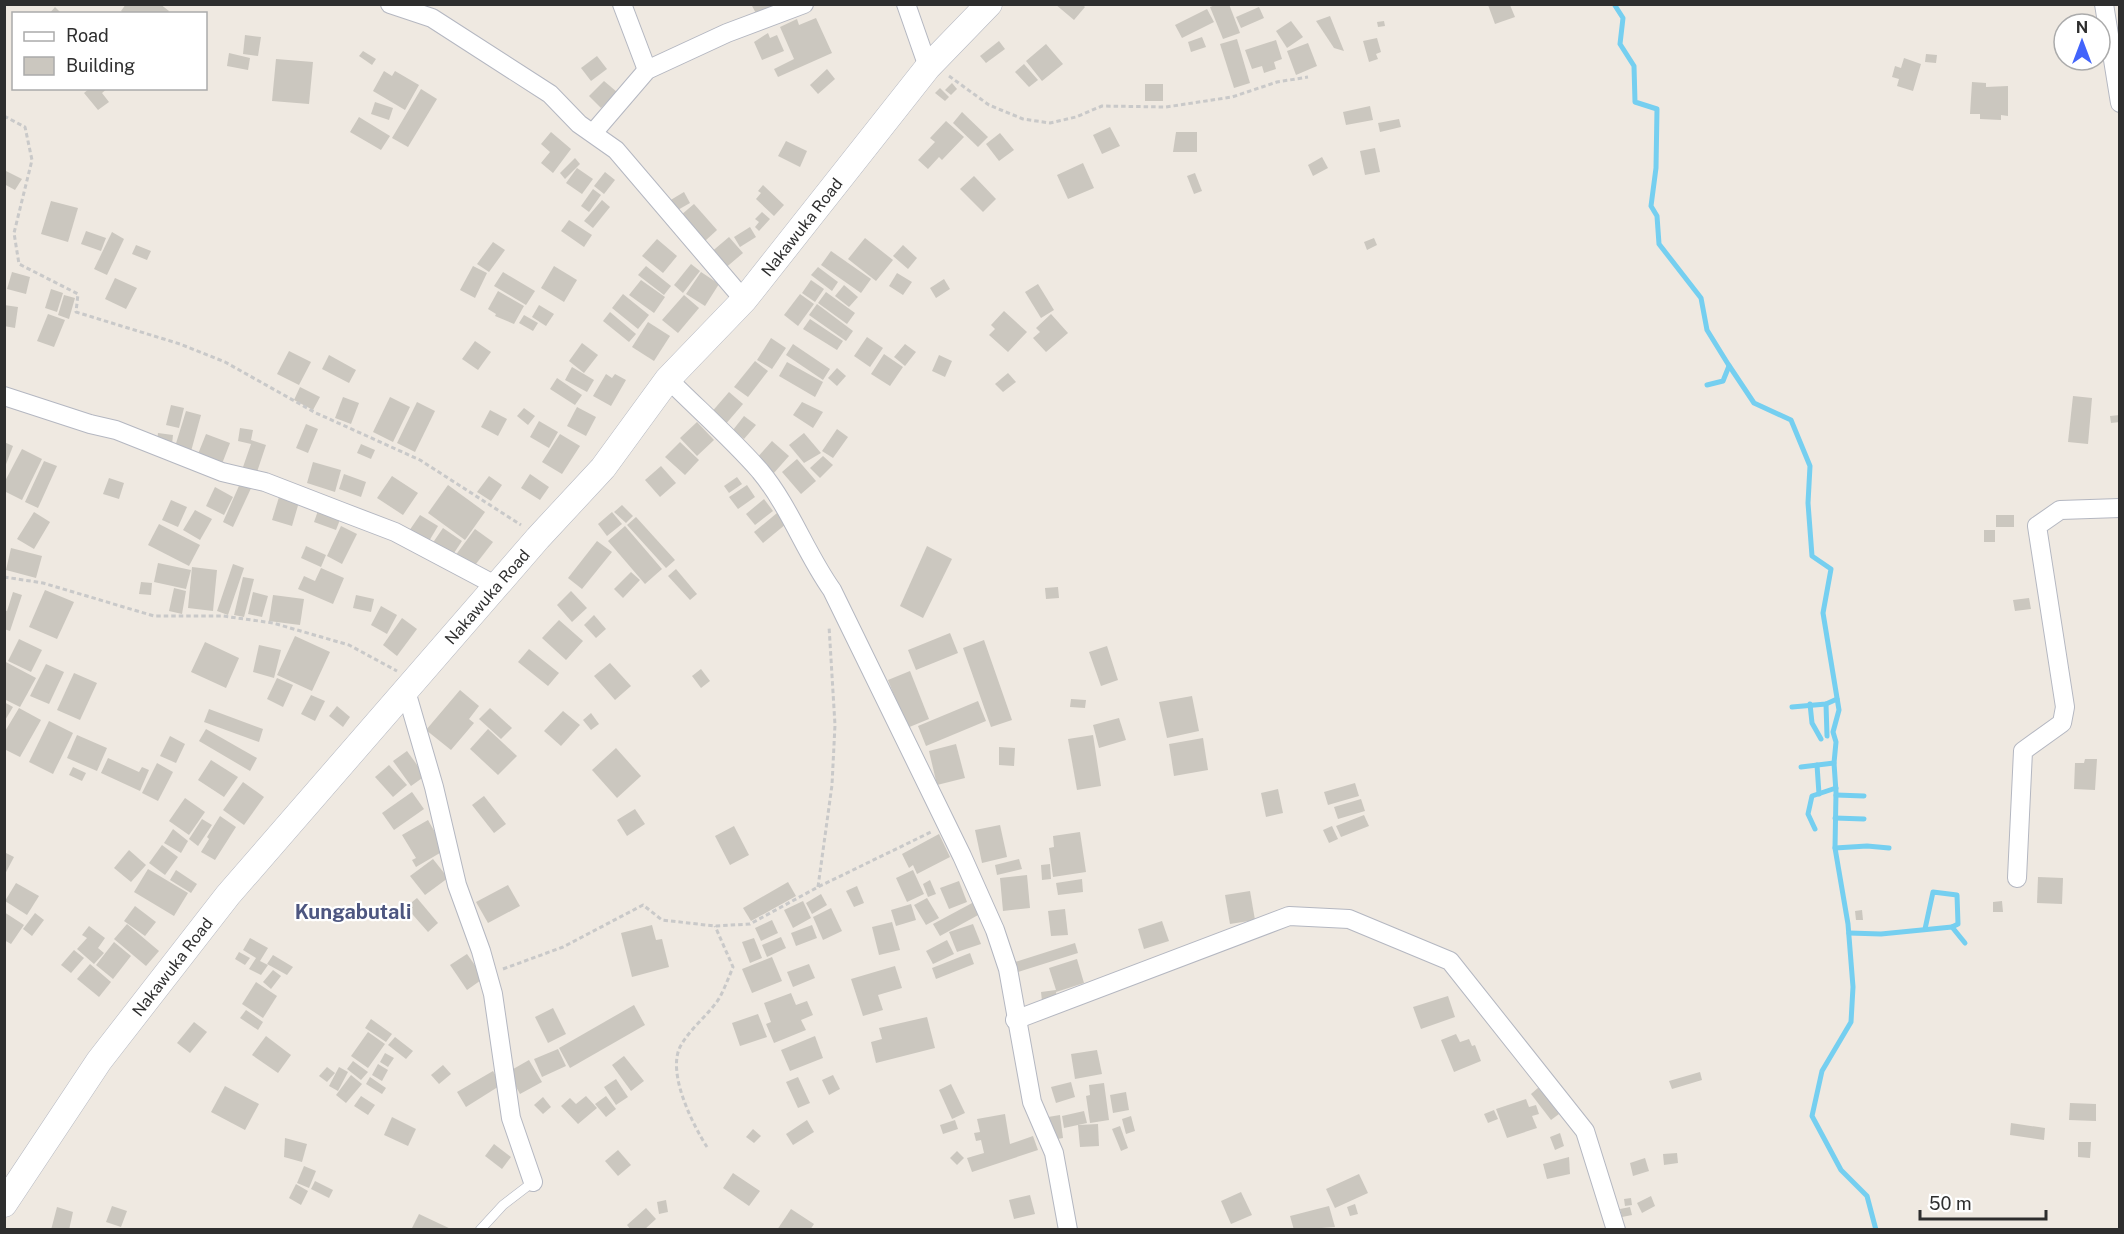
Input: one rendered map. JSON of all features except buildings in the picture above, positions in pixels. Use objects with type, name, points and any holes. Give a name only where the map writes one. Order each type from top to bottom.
[{"type":"main road","name":"Nakawuka Road","points":[[4,1204],[99,1061],[228,895],[538,538],[603,468],[668,379],[744,300],[928,67],[989,4]]},
{"type":"street","points":[[390,4],[432,18],[550,94],[593,134],[616,150],[744,300]]},
{"type":"street","points":[[622,4],[647,70]]},
{"type":"street","points":[[593,134],[647,70],[728,33],[804,4]]},
{"type":"street","points":[[906,4],[928,67]]},
{"type":"street","points":[[2104,4],[2120,103]]},
{"type":"street","points":[[668,379],[760,472],[789,514],[818,570],[832,590],[947,825],[994,930],[1008,969],[1032,1102],[1054,1153],[1068,1230]]},
{"type":"street","points":[[4,396],[90,424],[116,430],[222,472],[265,482],[395,532],[497,586]]},
{"type":"street","points":[[2017,878],[2023,751],[2061,723],[2065,708],[2037,526],[2060,510],[2120,508]]},
{"type":"street","points":[[411,686],[457,885],[487,974],[511,1118],[533,1182]]},
{"type":"street","points":[[1016,1020],[1289,916],[1349,919],[1450,961],[1585,1131],[1616,1230]]},
{"type":"lane","points":[[480,1230],[503,1205],[533,1182]]},
{"type":"path","points":[[928,67],[954,78],[990,105],[1023,119],[1050,123],[1076,117],[1102,106],[1177,105],[1232,97],[1277,82],[1308,77]]},
{"type":"path","points":[[4,116],[25,127],[32,160],[14,233],[19,264],[78,294],[76,312],[180,344],[225,362],[316,413],[420,460],[538,538]]},
{"type":"path","points":[[4,577],[43,583],[154,616],[223,616],[273,623],[349,645],[411,686]]},
{"type":"path","points":[[818,886],[832,785],[835,725],[828,611],[832,590]]},
{"type":"path","points":[[487,974],[562,947],[643,905],[662,920],[715,926],[750,924],[818,886],[947,825]]},
{"type":"path","points":[[707,1147],[697,1132],[681,1091],[678,1050],[699,1018],[719,998],[733,967],[715,926]]},
{"type":"waterway","points":[[1614,4],[1623,18],[1620,44],[1634,66],[1635,102],[1657,109],[1656,168],[1651,206],[1657,216],[1659,244],[1701,298],[1707,330],[1754,403],[1791,420],[1810,466],[1808,503],[1812,556],[1831,569],[1823,613],[1839,710],[1833,732],[1836,742],[1834,763],[1835,848],[1848,924],[1853,987],[1851,1022],[1822,1071],[1812,1116],[1841,1170],[1867,1196],[1876,1230]]},
{"type":"waterway","points":[[1707,385],[1723,381],[1729,366]]},
{"type":"waterway","points":[[1792,707],[1826,704],[1837,699]]},
{"type":"waterway","points":[[1810,704],[1812,723],[1821,739]]},
{"type":"waterway","points":[[1826,704],[1827,736]]},
{"type":"waterway","points":[[1801,767],[1834,763]]},
{"type":"waterway","points":[[1817,765],[1819,794]]},
{"type":"waterway","points":[[1815,829],[1808,814],[1812,796],[1836,788]]},
{"type":"waterway","points":[[1836,795],[1864,796]]},
{"type":"waterway","points":[[1835,818],[1864,819]]},
{"type":"waterway","points":[[1835,848],[1867,846],[1889,848]]},
{"type":"waterway","points":[[1925,929],[1933,892],[1957,895],[1958,924],[1952,927]]},
{"type":"waterway","points":[[1849,933],[1881,934],[1952,927],[1965,943]]},
{"type":"district","name":"Kungabutali","points":[[353,912]]}]
